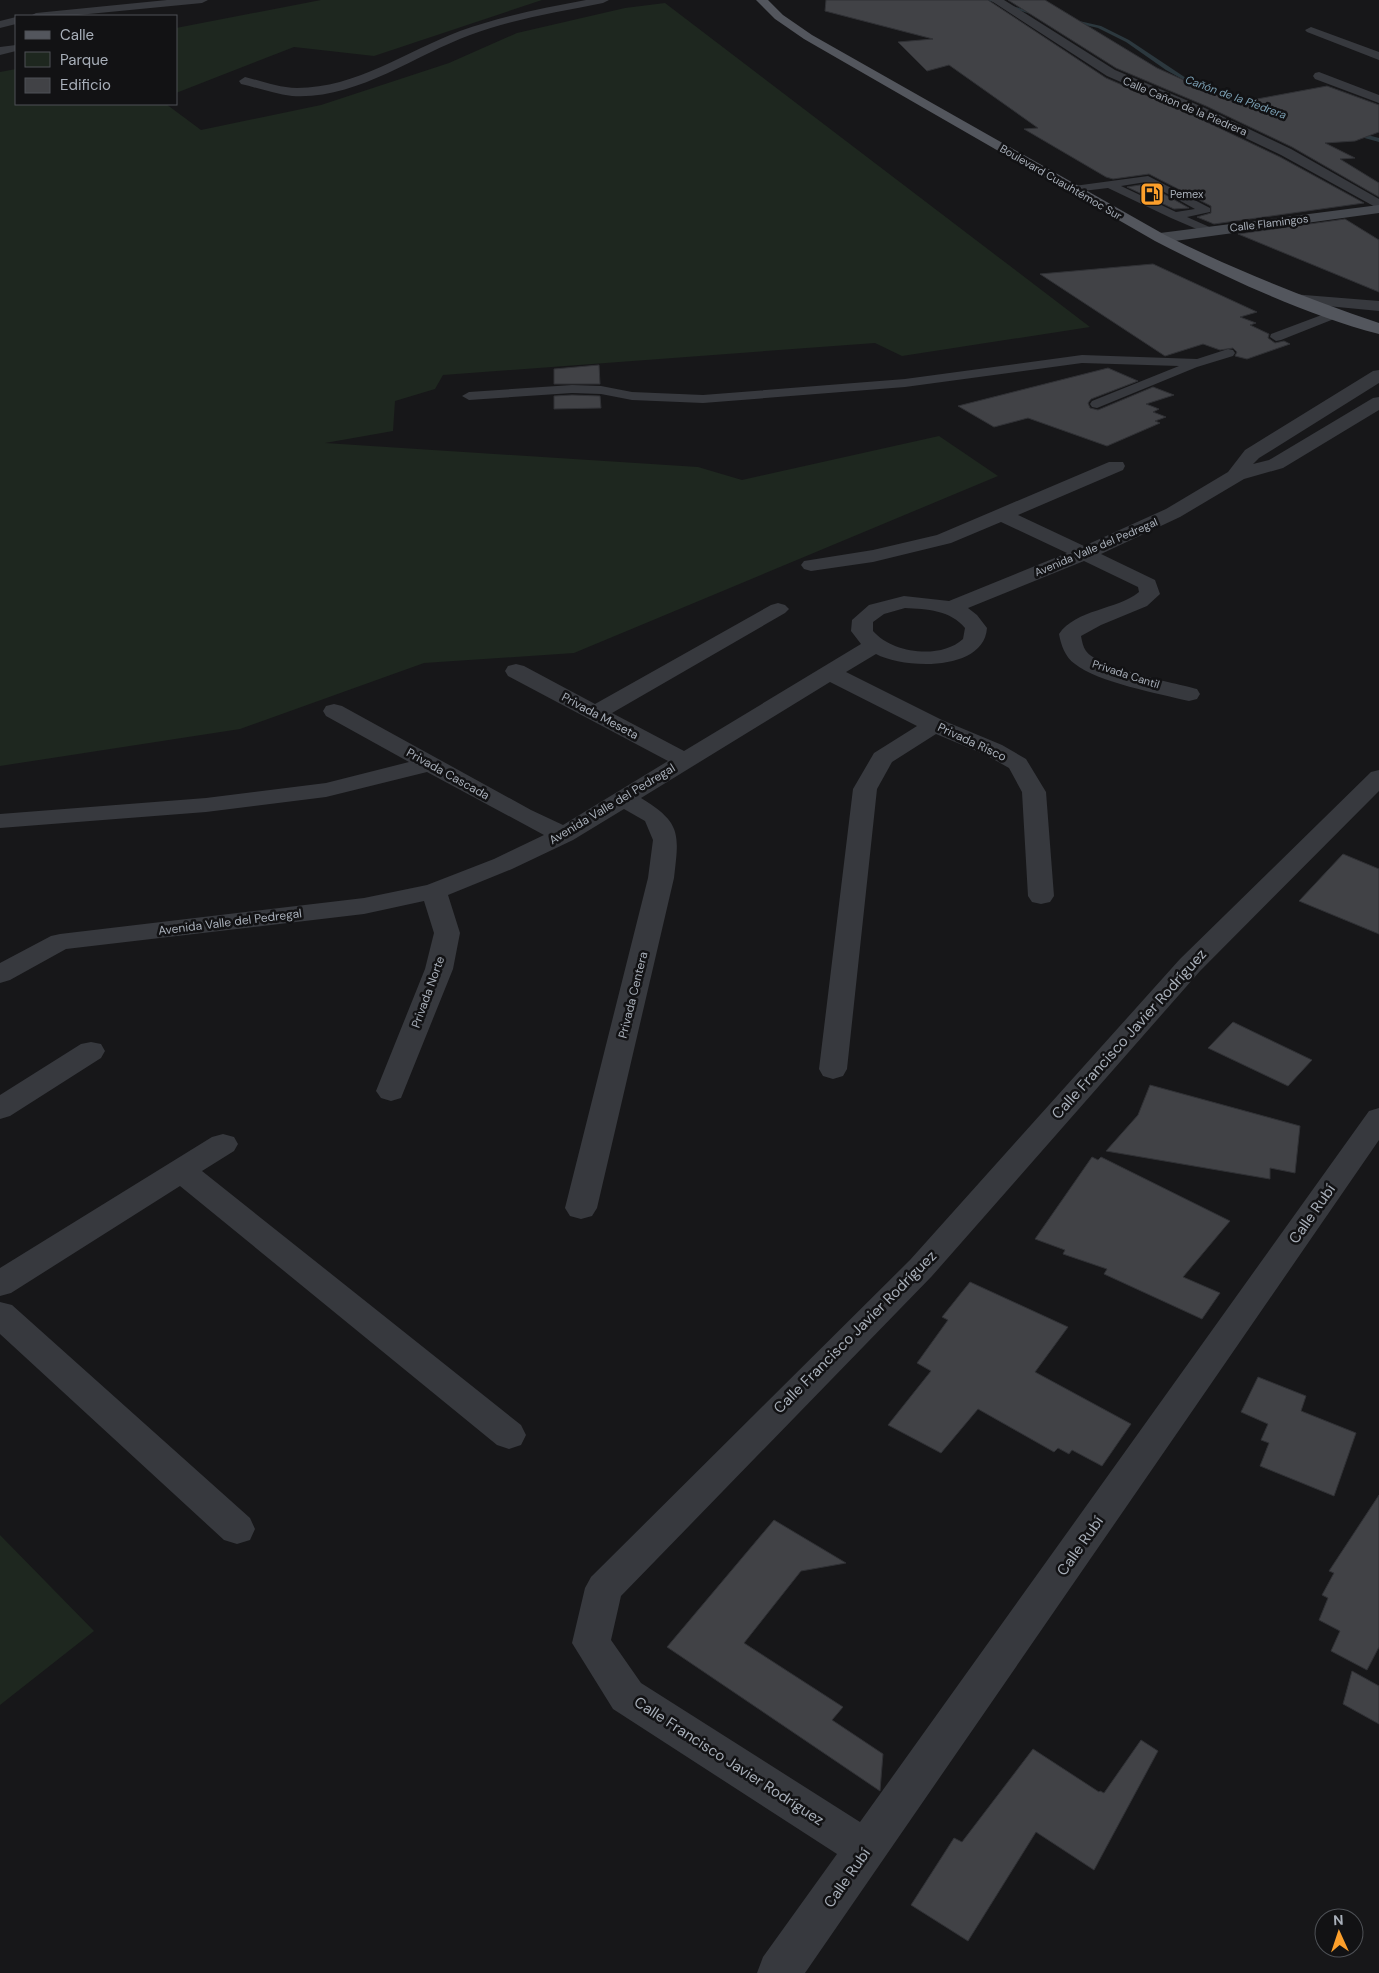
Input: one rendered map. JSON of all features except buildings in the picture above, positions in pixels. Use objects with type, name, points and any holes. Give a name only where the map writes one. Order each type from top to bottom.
[{"type":"main road","name":"Boulevard Cuauhtémoc Sur","points":[[762,0],[779,17],[808,37],[1160,238],[1234,275],[1292,299],[1379,329]]},
{"type":"street","points":[[46,15],[202,0]]},
{"type":"street","points":[[245,81],[295,92],[319,91],[344,86],[466,33],[504,22],[603,0]]},
{"type":"street","name":"Calle Cañon de la Piedrera","points":[[996,0],[1111,74],[1208,115],[1286,152],[1379,205]]},
{"type":"street","points":[[0,24],[15,20]]},
{"type":"street","points":[[1311,30],[1379,56]]},
{"type":"street","points":[[0,51],[15,48]]},
{"type":"street","points":[[1319,76],[1379,99]]},
{"type":"street","name":"Calle Flamingos","points":[[1160,238],[1379,209]]},
{"type":"street","points":[[1292,299],[1363,303],[1379,306]]},
{"type":"street","name":"Avenida Valle del Pedregal","points":[[1236,474],[1252,454],[1379,375]]},
{"type":"street","name":"Avenida Valle del Pedregal","points":[[950,608],[1086,552],[1173,513],[1236,474],[1276,464],[1379,402]]},
{"type":"street","points":[[1311,417],[1340,425]]},
{"type":"street","points":[[811,565],[873,556],[944,539],[1116,466]]},
{"type":"street","points":[[1002,515],[1086,552]]},
{"type":"street","name":"Privada Cantil","points":[[1086,552],[1148,584],[1150,594],[1140,602],[1093,620],[1070,634],[1072,648],[1084,660],[1101,667],[1189,694]]},
{"type":"street","points":[[904,602],[920,602],[950,608],[962,614],[976,628],[976,637],[971,644],[962,650],[934,658],[917,658],[893,654],[873,646],[865,638],[861,630],[862,622],[867,615],[876,609],[904,602]]},
{"type":"street","points":[[595,713],[778,609]]},
{"type":"street","name":"Avenida Valle del Pedregal","points":[[0,974],[60,942],[364,906],[434,891],[503,864],[564,835],[873,646]]},
{"type":"street","name":"Privada Meseta","points":[[516,671],[685,761]]},
{"type":"street","name":"Privada Risco","points":[[830,673],[934,725],[994,750],[1018,764],[1034,792],[1041,896]]},
{"type":"street","name":"Privada Cascada","points":[[334,711],[522,815],[564,835]]},
{"type":"street","points":[[833,1069],[841,984],[865,789],[882,758],[934,725]]},
{"type":"street","points":[[0,821],[206,805],[326,790],[431,764]]},
{"type":"street","name":"Calle Francisco Javier Rodríguez","points":[[867,1850],[627,1696],[591,1643],[604,1588],[921,1268],[1190,965],[1379,777]]},
{"type":"street","name":"Privada Centera","points":[[581,1208],[661,878],[666,840],[655,817],[624,799]]},
{"type":"street","name":"Privada Norte","points":[[391,1091],[439,969],[447,933],[434,891]]},
{"type":"street","points":[[0,1109],[90,1051]]},
{"type":"street","name":"Calle Rubí","points":[[779,1973],[1379,1118]]},
{"type":"street","points":[[0,1284],[224,1144]]},
{"type":"street","points":[[182,1171],[509,1436]]},
{"type":"street","points":[[0,1314],[237,1529]]},
{"type":"lane","points":[[1074,189],[1148,178],[1206,210],[1175,216]]},
{"type":"lane","points":[[1109,184],[1210,231]]},
{"type":"lane","points":[[1276,337],[1335,314]]},
{"type":"lane","points":[[1097,404],[1198,363],[1228,353]]},
{"type":"lane","points":[[470,396],[572,389],[601,390],[632,396],[665,399],[703,399],[906,383],[1082,359],[1198,363]]},
{"type":"green space","points":[[321,0],[542,0],[374,56],[294,47],[178,92],[178,28]]},
{"type":"green space","points":[[665,3],[1090,327],[902,356],[875,343],[443,375],[435,389],[395,401],[393,431],[325,443],[698,467],[742,480],[939,436],[998,476],[574,653],[424,663],[240,729],[0,766],[0,72],[15,69],[15,105],[167,105],[201,130],[321,105],[449,63],[517,33],[625,8]]},
{"type":"green space","points":[[0,1535],[94,1631],[0,1705]]},
{"type":"waterway","name":"Cañón de la Piedrera","points":[[989,0],[1039,15]]},
{"type":"waterway","name":"Cañón de la Piedrera","points":[[1062,18],[1100,27],[1127,41],[1184,79],[1260,106]]},
{"type":"waterway","name":"Cañón de la Piedrera","points":[[1352,133],[1379,140]]},
{"type":"place","name":"Pemex","points":[[1152,194]]}]
